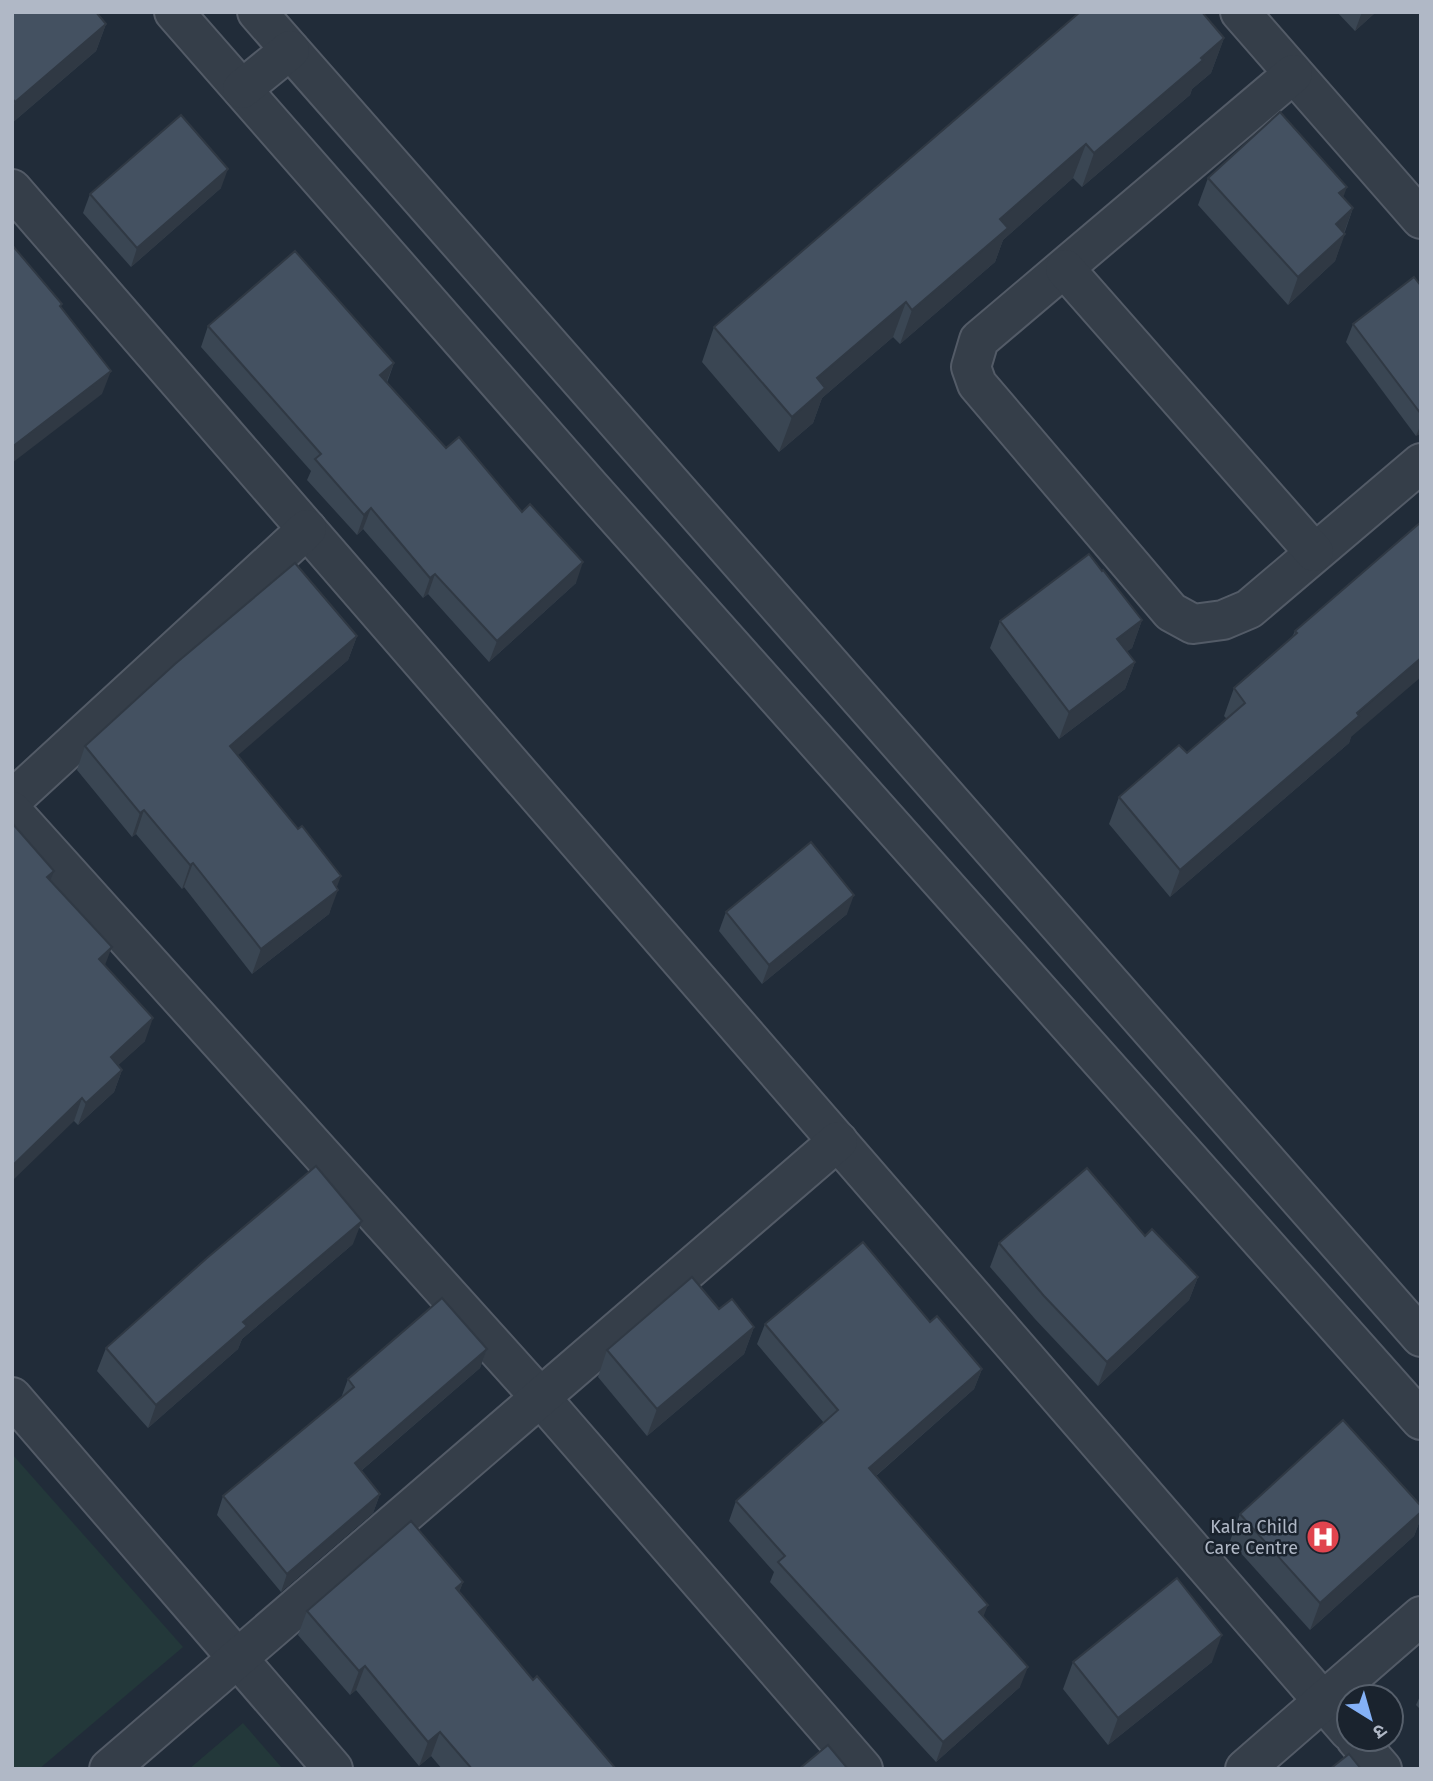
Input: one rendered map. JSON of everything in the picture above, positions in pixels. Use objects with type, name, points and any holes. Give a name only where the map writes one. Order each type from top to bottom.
[{"type":"street","points":[[174,12],[600,499],[1421,1420]]},
{"type":"street","points":[[257,12],[1421,1337]]},
{"type":"street","points":[[1240,12],[1421,219]]},
{"type":"street","points":[[242,89],[290,50]]},
{"type":"street","points":[[1293,74],[979,340],[971,367],[977,384],[1171,612],[1193,624],[1223,620],[1249,609],[1421,463]]},
{"type":"street","points":[[12,189],[1335,1715]]},
{"type":"street","points":[[1065,269],[1314,552]]},
{"type":"street","points":[[12,800],[307,529]]},
{"type":"street","points":[[12,811],[540,1397],[863,1769]]},
{"type":"street","points":[[110,1769],[838,1142]]},
{"type":"street","points":[[12,1397],[333,1769]]},
{"type":"street","points":[[1245,1769],[1421,1616]]},
{"type":"street","points":[[1368,1753],[1382,1769]]},
{"type":"green space","points":[[12,1454],[183,1647],[39,1769],[12,1769]]},
{"type":"green space","points":[[243,1723],[283,1769],[189,1769]]},
{"type":"building","points":[[12,12],[96,12],[106,24],[15,102],[12,98]]},
{"type":"building","points":[[1080,12],[1202,12],[1224,38],[1201,58],[1203,60],[1094,153],[1086,144],[1000,219],[1008,228],[912,310],[906,302],[817,378],[825,388],[792,417],[714,327]]},
{"type":"building","points":[[1280,112],[1347,187],[1339,193],[1353,208],[1336,224],[1345,234],[1298,277],[1208,178]]},
{"type":"building","points":[[181,115],[228,169],[137,248],[90,194]]},
{"type":"building","points":[[12,245],[62,304],[60,306],[111,371],[12,447]]},
{"type":"building","points":[[295,251],[394,363],[380,375],[446,448],[459,437],[522,512],[530,504],[583,562],[497,641],[435,574],[430,578],[371,508],[364,515],[315,459],[321,454],[208,326]]},
{"type":"building","points":[[1414,277],[1421,286],[1421,414],[1353,324]]},
{"type":"building","points":[[1421,522],[1421,658],[1357,713],[1359,716],[1180,870],[1119,797],[1179,745],[1187,753],[1245,703],[1234,688],[1297,633],[1295,631]]},
{"type":"building","points":[[1089,554],[1142,620],[1117,639],[1135,662],[1069,712],[1000,621]]},
{"type":"building","points":[[295,563],[357,636],[230,746],[298,829],[302,826],[341,876],[333,882],[338,890],[261,949],[193,863],[190,865],[144,810],[140,813],[85,746],[175,664]]},
{"type":"building","points":[[12,823],[54,871],[47,877],[112,947],[99,959],[153,1018],[111,1057],[122,1070],[86,1103],[82,1098],[12,1166]]},
{"type":"building","points":[[811,842],[854,895],[769,965],[726,912]]},
{"type":"building","points":[[316,1166],[362,1221],[243,1322],[247,1326],[156,1405],[106,1348]]},
{"type":"building","points":[[1087,1168],[1145,1236],[1152,1229],[1198,1277],[1107,1362],[1044,1296],[999,1243]]},
{"type":"building","points":[[863,1242],[930,1322],[937,1316],[982,1369],[869,1468],[988,1605],[979,1612],[1028,1667],[943,1742],[778,1562],[785,1556],[736,1501],[838,1410],[765,1324]]},
{"type":"building","points":[[692,1277],[719,1309],[732,1299],[754,1327],[657,1409],[607,1350]]},
{"type":"building","points":[[442,1298],[487,1349],[355,1463],[380,1494],[287,1574],[223,1496],[354,1387],[348,1379]]},
{"type":"building","points":[[1343,1420],[1421,1506],[1421,1512],[1320,1603],[1240,1514]]},
{"type":"building","points":[[411,1521],[463,1582],[456,1588],[533,1680],[537,1676],[616,1769],[472,1769],[440,1732],[428,1742],[365,1666],[359,1671],[307,1611]]},
{"type":"building","points":[[1177,1578],[1222,1635],[1118,1718],[1073,1662]]},
{"type":"building","points":[[828,1745],[848,1769],[799,1769]]},
{"type":"building","points":[[1349,1754],[1361,1769],[1330,1769]]},
{"type":"place","name":"Kalra Child Care Centre","points":[[1323,1537]]}]
